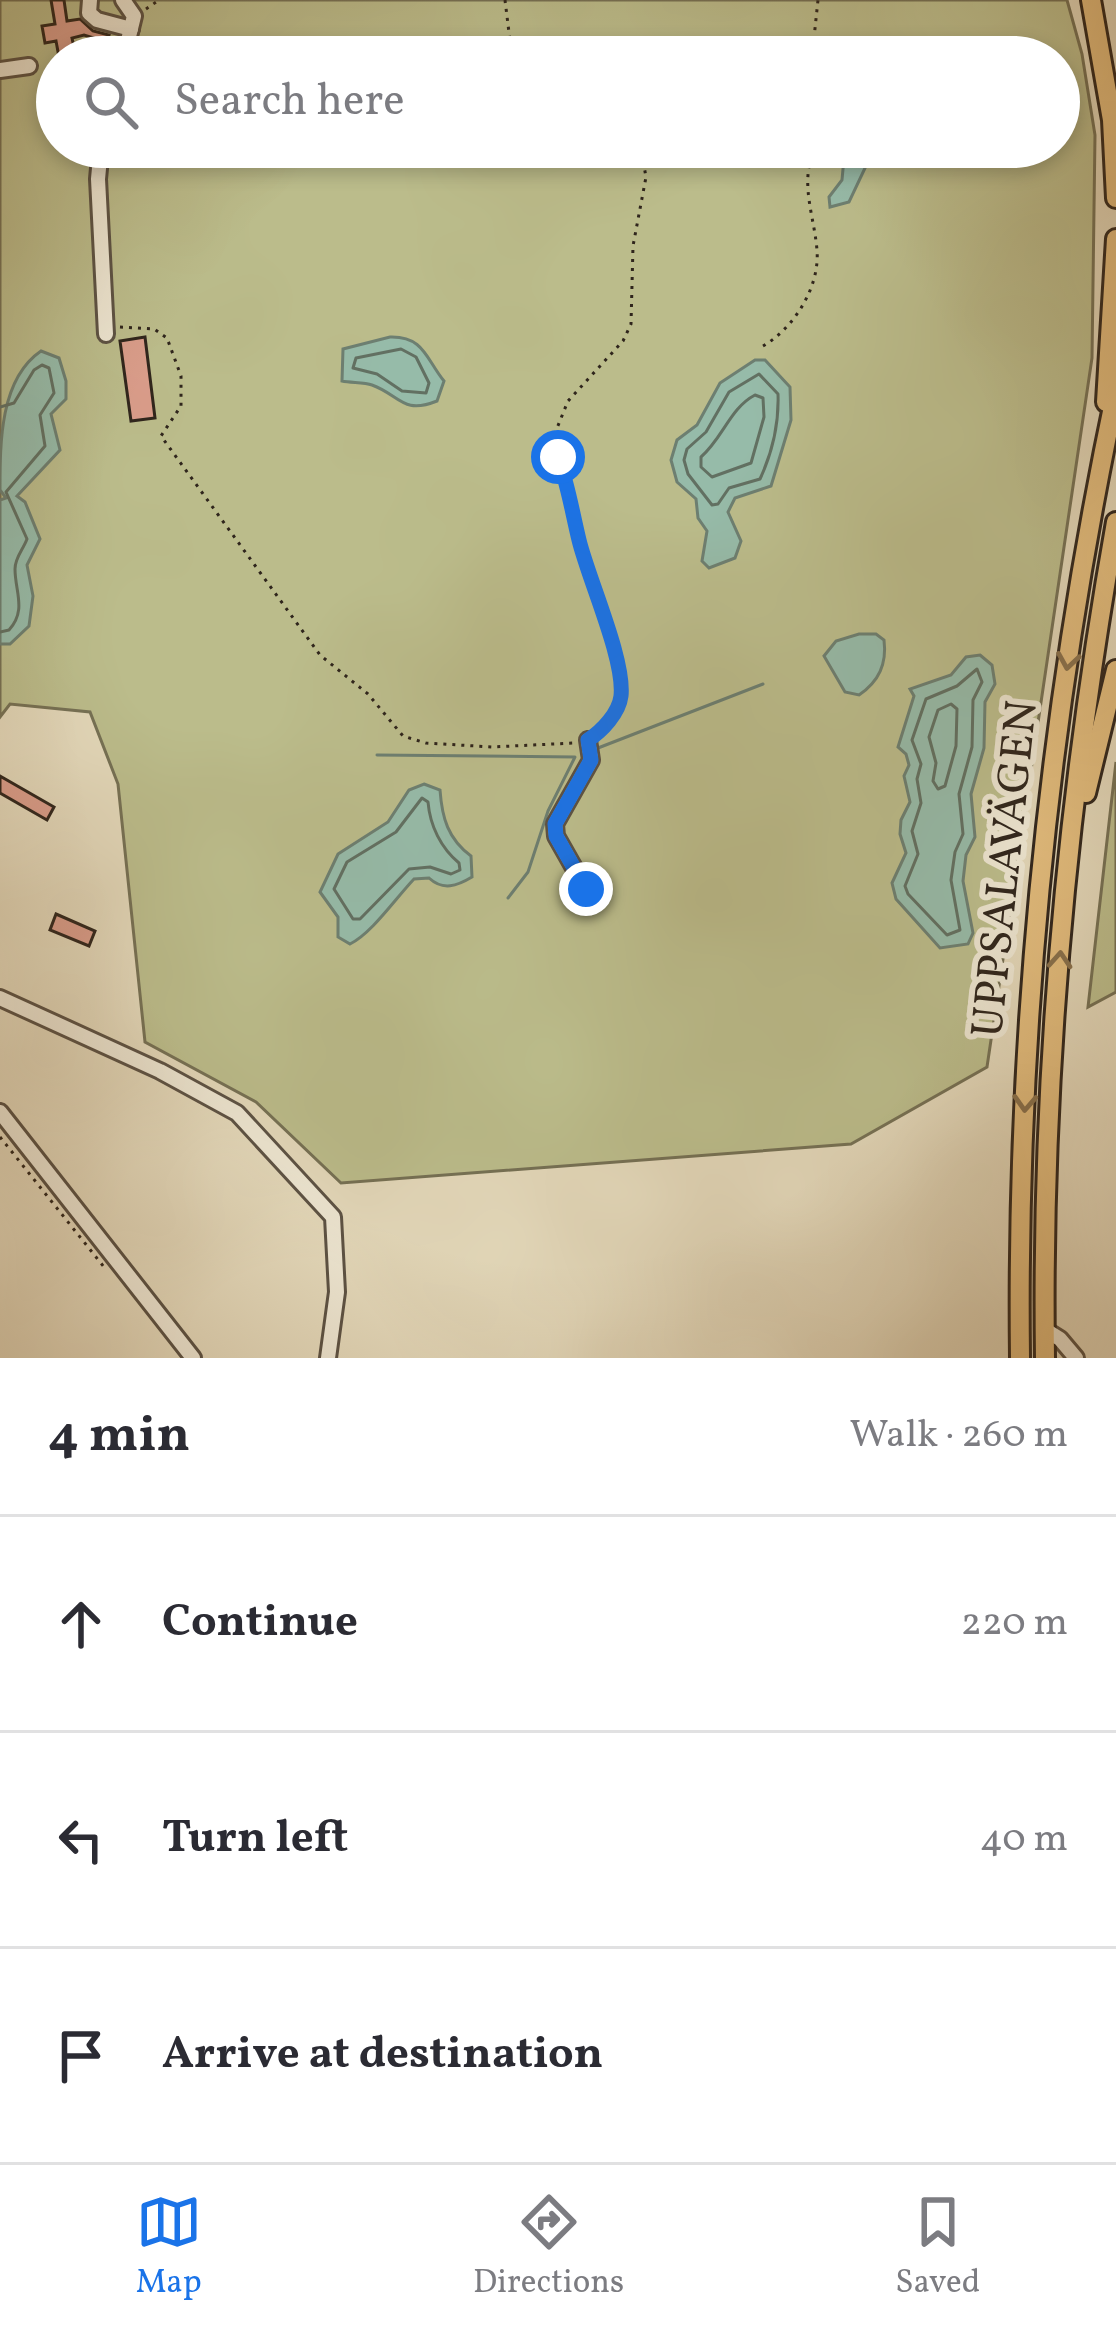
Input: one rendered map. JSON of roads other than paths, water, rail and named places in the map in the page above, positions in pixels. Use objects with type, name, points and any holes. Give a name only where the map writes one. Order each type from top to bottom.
[{"type":"highway","points":[[1091,0],[1110,102],[1116,198]]},
{"type":"highway","points":[[1099,474],[1116,239]]},
{"type":"highway","name":"UPPSALAVÄGEN","points":[[1020,1358],[1022,1155],[1035,944],[1066,667],[1116,392]]},
{"type":"highway","name":"UPPSALAVÄGEN","points":[[1045,1358],[1047,1178],[1065,885],[1116,522]]},
{"type":"highway","points":[[1065,885],[1116,670]]},
{"type":"street","points":[[90,0],[89,13],[98,20],[133,22]]},
{"type":"street","points":[[123,0],[133,22],[129,36]]},
{"type":"street","points":[[0,70],[29,66]]},
{"type":"street","points":[[99,168],[106,330]]},
{"type":"street","points":[[586,889],[556,836],[555,824],[591,760],[588,740]]},
{"type":"street","points":[[0,998],[160,1071],[236,1113],[333,1217],[338,1292],[328,1358]]},
{"type":"street","points":[[0,1112],[193,1358]]},
{"type":"street","points":[[1044,1329],[1076,1358]]},
{"type":"water","points":[[843,168],[865,168],[849,202],[830,207],[829,197],[842,180]]},
{"type":"water","points":[[390,337],[410,340],[423,350],[444,381],[437,401],[408,405],[372,385],[342,381],[343,349]]},
{"type":"water","points":[[41,351],[59,358],[66,381],[66,399],[51,414],[60,450],[17,496],[25,502],[40,539],[27,565],[33,596],[29,626],[10,644],[0,644],[0,500],[6,498],[0,490],[2,432],[17,378]]},
{"type":"water","points":[[755,360],[765,360],[790,387],[791,420],[771,486],[735,498],[728,512],[741,541],[735,558],[709,568],[702,561],[707,531],[698,518],[696,499],[677,482],[671,460],[677,440],[697,425],[720,383]]},
{"type":"water","points":[[876,634],[884,640],[885,649],[880,671],[859,695],[845,692],[824,656],[836,641]]},
{"type":"water","points":[[980,655],[992,665],[995,684],[985,702],[984,748],[971,794],[975,837],[966,855],[963,881],[973,933],[968,944],[940,948],[896,899],[892,883],[906,853],[901,820],[910,802],[904,776],[909,765],[898,747],[914,696],[910,689],[951,675],[966,657]]},
{"type":"water","points":[[424,784],[440,790],[448,827],[471,856],[472,877],[450,886],[429,878],[414,879],[375,924],[350,944],[338,937],[338,917],[320,892],[338,854],[388,822],[409,790]]},
{"type":"waterway","points":[[598,748],[763,684]]},
{"type":"waterway","points":[[377,755],[575,757],[548,811],[528,872],[508,898]]}]
